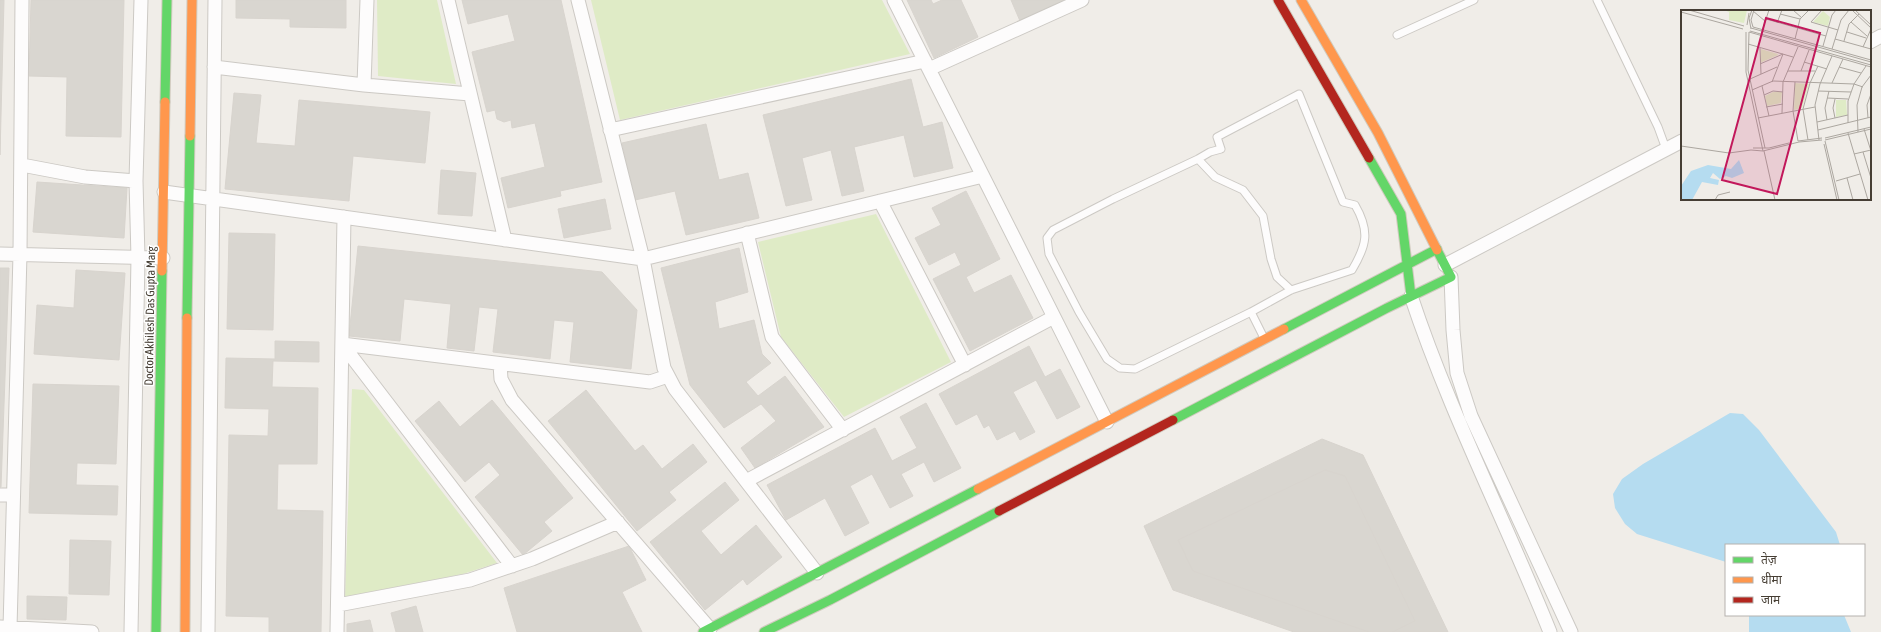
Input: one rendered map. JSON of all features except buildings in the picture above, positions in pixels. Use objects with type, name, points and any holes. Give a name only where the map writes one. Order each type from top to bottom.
[{"type":"street","points":[[22,0],[22,165],[20,254],[13,496],[5,627],[28,630],[92,632]]},
{"type":"street","points":[[131,632],[138,258],[136,181],[141,0]]},
{"type":"street","name":"Doctor Akhilesh Das Gupta Marg","points":[[156,632],[167,0]]},
{"type":"street","points":[[185,632],[192,0]]},
{"type":"street","points":[[208,632],[215,0]]},
{"type":"street","points":[[364,85],[367,0]]},
{"type":"street","points":[[448,0],[505,240]]},
{"type":"street","points":[[578,0],[643,259],[664,368],[675,389],[817,573]]},
{"type":"street","points":[[894,0],[1107,422]]},
{"type":"street","points":[[610,130],[927,65],[1082,0]]},
{"type":"street","points":[[1278,0],[1401,214],[1411,296],[1440,375],[1523,564],[1550,632]]},
{"type":"street","points":[[1301,0],[1378,133],[1451,277],[1453,330],[1457,373],[1470,416],[1571,632]]},
{"type":"street","points":[[1871,41],[1881,36]]},
{"type":"street","points":[[214,67],[364,85],[470,94]]},
{"type":"street","points":[[1445,265],[1681,142]]},
{"type":"street","points":[[22,165],[85,177],[136,181]]},
{"type":"street","points":[[164,192],[643,259],[983,176]]},
{"type":"street","points":[[880,201],[965,364]]},
{"type":"street","points":[[337,632],[344,217]]},
{"type":"street","points":[[747,233],[772,337],[843,430]]},
{"type":"street","points":[[500,364],[501,379],[512,400],[618,522],[706,630],[1437,249]]},
{"type":"street","points":[[0,254],[163,258]]},
{"type":"street","points":[[764,632],[843,593],[1411,296],[1451,277]]},
{"type":"street","points":[[746,481],[1054,317]]},
{"type":"street","points":[[342,344],[650,382],[668,376]]},
{"type":"street","points":[[342,344],[512,566]]},
{"type":"street","points":[[0,495],[13,496]]},
{"type":"street","points":[[338,605],[470,580],[532,559],[618,522]]},
{"type":"lane","points":[[1397,35],[1474,0]]},
{"type":"lane","points":[[1597,0],[1658,127],[1666,149]]},
{"type":"lane","points":[[1299,94],[1343,202],[1355,205],[1363,219],[1366,235],[1359,258],[1352,270],[1291,290],[1251,312],[1135,369],[1120,368],[1107,358],[1079,312],[1049,254],[1047,238],[1053,230],[1113,199],[1198,160],[1210,152],[1221,149],[1217,137],[1299,94]]},
{"type":"lane","points":[[1198,160],[1215,177],[1243,190],[1263,216],[1270,258],[1277,277],[1291,290]]},
{"type":"lane","points":[[1251,312],[1265,340]]},
{"type":"green space","points":[[377,0],[437,0],[456,84],[378,76]]},
{"type":"green space","points":[[591,0],[882,0],[910,54],[620,120]]},
{"type":"green space","points":[[876,214],[951,362],[844,417],[781,337],[758,242]]},
{"type":"green space","points":[[352,389],[364,390],[497,563],[463,574],[345,597]]},
{"type":"water","points":[[1730,413],[1743,414],[1759,430],[1836,532],[1840,544],[1725,544],[1725,562],[1637,534],[1625,524],[1615,508],[1613,494],[1622,479],[1643,464]]},
{"type":"water","points":[[1749,616],[1844,616],[1851,632],[1749,632]]},
{"type":"traffic: fast","points":[[165,102],[167,0]]},
{"type":"traffic: fast","points":[[187,318],[190,136]]},
{"type":"traffic: fast","points":[[1369,158],[1401,214],[1411,296]]},
{"type":"traffic: fast","points":[[1284,329],[1437,249]]},
{"type":"traffic: fast","points":[[1173,420],[1387,308],[1451,277],[1437,250]]},
{"type":"traffic: fast","points":[[156,632],[162,271]]},
{"type":"traffic: fast","points":[[703,632],[978,489]]},
{"type":"traffic: fast","points":[[764,632],[830,600],[999,511]]},
{"type":"traffic: slow","points":[[190,136],[192,0]]},
{"type":"traffic: slow","points":[[1301,0],[1378,133],[1437,250]]},
{"type":"traffic: slow","points":[[162,271],[165,102]]},
{"type":"traffic: slow","points":[[185,632],[187,318]]},
{"type":"traffic: slow","points":[[978,489],[1284,329]]},
{"type":"traffic: jam","points":[[1278,0],[1369,158]]},
{"type":"traffic: jam","points":[[999,511],[1173,420]]}]
